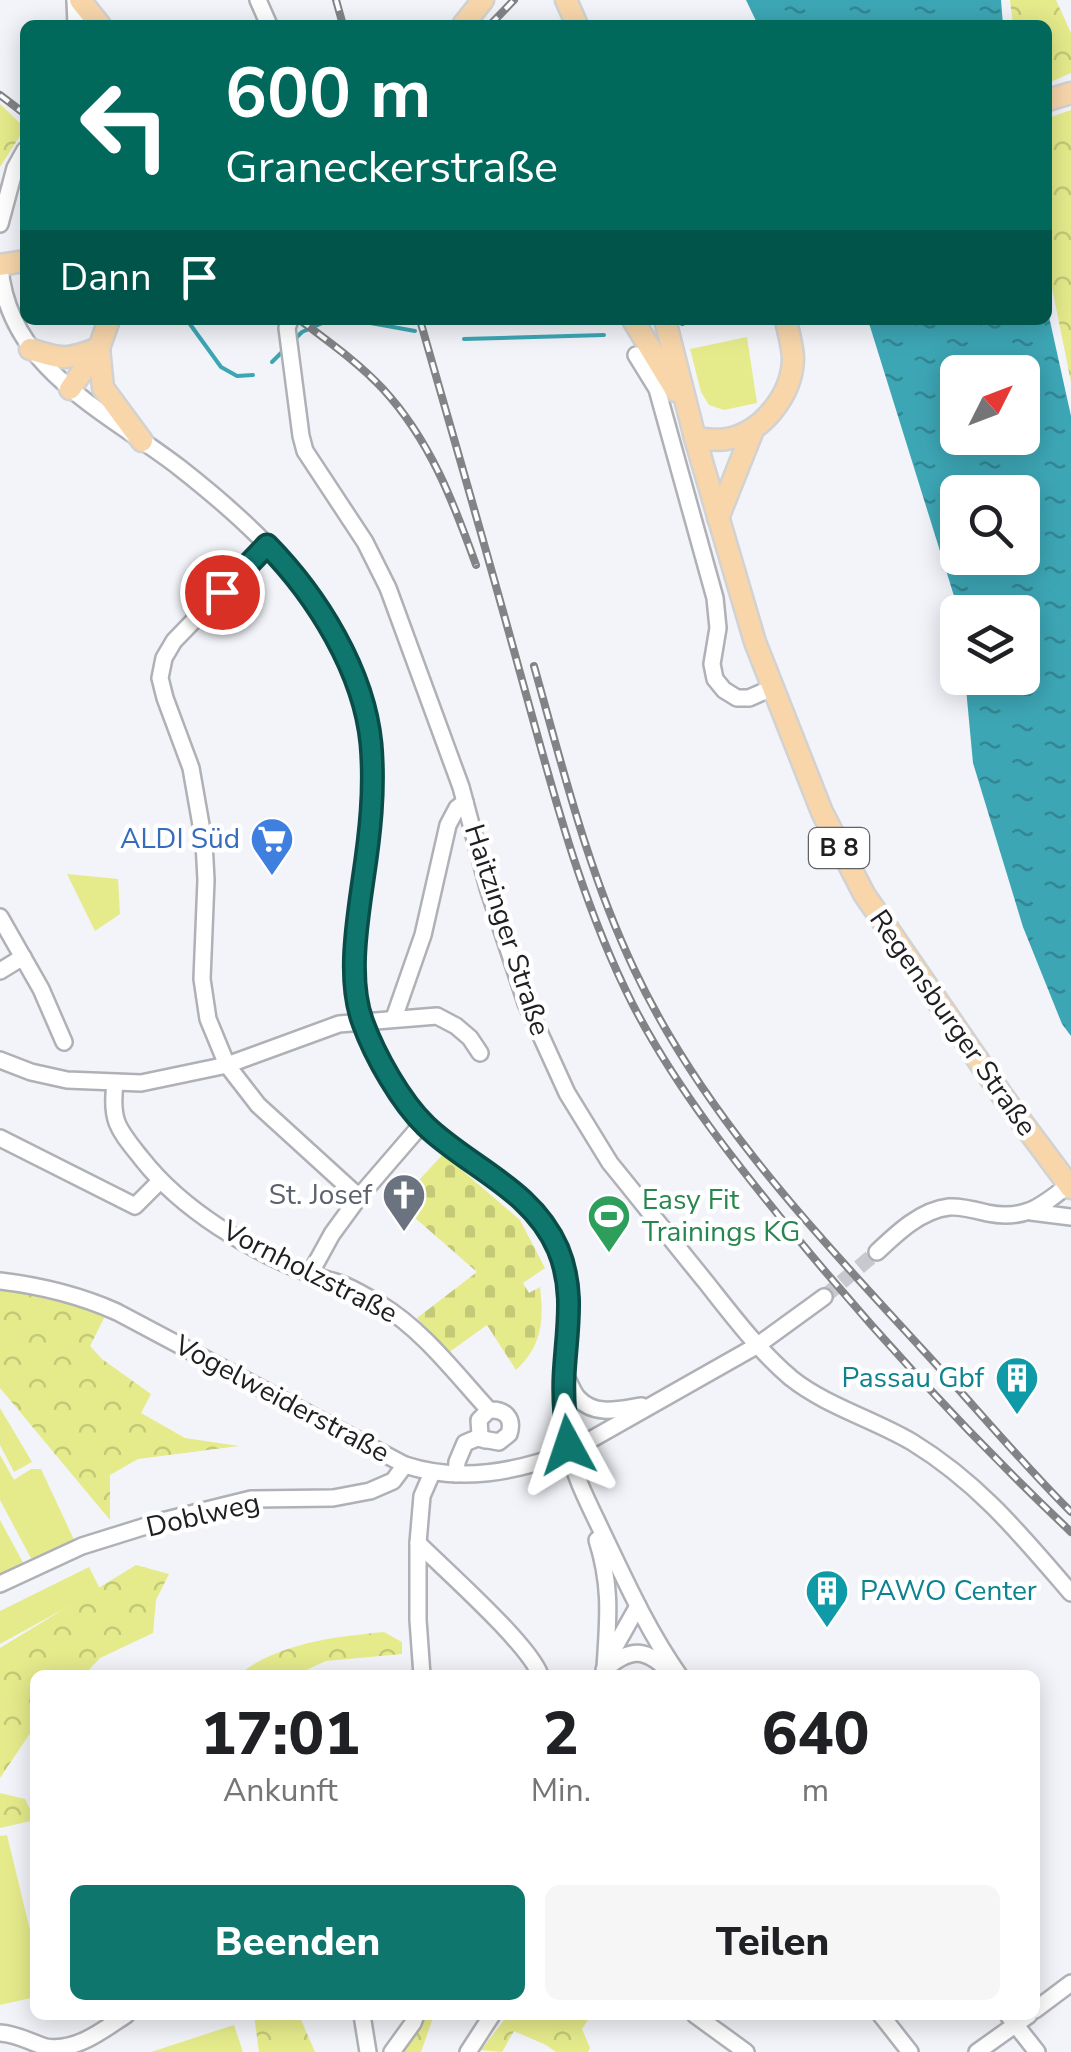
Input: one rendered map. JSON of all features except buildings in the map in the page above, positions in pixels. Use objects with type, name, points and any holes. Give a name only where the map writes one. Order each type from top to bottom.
[{"type":"main road","points":[[77,0],[95,20]]},
{"type":"main road","points":[[467,20],[483,0]]},
{"type":"main road","points":[[70,390],[99,348],[107,325]]},
{"type":"main road","name":"B 8","points":[[636,325],[688,412]]},
{"type":"main road","name":"Regensburger Straße","points":[[666,325],[743,605],[822,812],[864,894],[1004,1098],[1070,1185]]},
{"type":"main road","points":[[695,438],[723,440],[752,430],[768,415],[787,385],[793,360],[787,325]]},
{"type":"main road","points":[[30,349],[74,358],[99,348]]},
{"type":"main road","points":[[99,348],[104,388],[142,441]]},
{"type":"main road","points":[[718,518],[752,430]]},
{"type":"street","points":[[0,224],[20,160]]},
{"type":"street","points":[[0,266],[7,304],[30,349],[70,390],[232,511],[267,545],[288,566],[328,622],[347,663],[366,714],[370,742],[372,804],[355,947],[362,1022],[400,1093],[423,1124],[520,1197],[558,1248],[570,1319],[563,1412],[569,1452],[604,1562],[609,1591],[604,1670]]},
{"type":"street","name":"Haitzinger Straße","points":[[288,325],[306,451],[365,542],[388,588],[465,802],[526,1003],[567,1093],[610,1163],[758,1345],[791,1378],[911,1442],[963,1477],[997,1509],[1071,1594]]},
{"type":"street","points":[[636,355],[656,389],[716,598],[718,628],[712,664],[715,678],[736,698],[750,698],[772,688]]},
{"type":"street","points":[[267,545],[174,641],[164,658],[160,678],[200,811],[206,880],[202,979],[208,1019],[227,1065],[258,1105],[359,1197]]},
{"type":"street","points":[[394,1018],[423,935],[448,825],[456,808],[465,802]]},
{"type":"street","points":[[0,917],[64,1042]]},
{"type":"street","points":[[0,971],[23,957]]},
{"type":"street","points":[[2,1057],[31,1072],[67,1080],[141,1084],[227,1065],[339,1024],[437,1016],[470,1038],[480,1052]]},
{"type":"street","name":"Vornholzstraße","points":[[115,1084],[112,1106],[120,1131],[160,1182],[186,1204],[236,1238],[310,1274],[342,1284],[406,1322],[490,1410],[506,1413],[509,1434],[499,1442],[478,1438],[465,1443],[456,1474]]},
{"type":"street","points":[[310,1274],[359,1197],[415,1132]]},
{"type":"street","points":[[0,1138],[134,1206],[160,1182]]},
{"type":"street","points":[[1031,1212],[1070,1185]]},
{"type":"street","points":[[877,1252],[902,1228],[933,1210],[951,1206],[993,1214],[1031,1212],[1071,1218]]},
{"type":"street","name":"Vogelweiderstraße","points":[[0,1281],[62,1291],[117,1312],[405,1464],[432,1474],[508,1471],[569,1452],[758,1345],[824,1296]]},
{"type":"street","points":[[564,1373],[578,1398],[599,1410],[652,1404]]},
{"type":"street","points":[[485,1440],[478,1420],[490,1410]]},
{"type":"street","name":"Doblweg","points":[[0,1584],[82,1546],[251,1499],[333,1498],[370,1491],[393,1481],[405,1464]]},
{"type":"street","points":[[422,1670],[418,1543],[422,1496],[432,1474]]},
{"type":"street","points":[[581,1488],[673,1670]]},
{"type":"street","points":[[418,1543],[511,1635],[538,1670]]},
{"type":"street","points":[[604,1670],[638,1606]]},
{"type":"street","points":[[605,1670],[630,1652],[640,1652],[670,1670]]},
{"type":"street","points":[[1040,2006],[1071,1983]]},
{"type":"street","points":[[0,2033],[14,2034],[50,2049],[76,2046],[118,2020]]},
{"type":"street","points":[[363,2020],[368,2052]]},
{"type":"street","points":[[392,2052],[414,2020]]},
{"type":"street","points":[[468,2052],[489,2020]]},
{"type":"street","points":[[701,2020],[746,2052]]},
{"type":"street","points":[[886,2020],[910,2052]]},
{"type":"street","points":[[977,2052],[1015,2020]]},
{"type":"street","points":[[1018,2020],[1037,2052]]},
{"type":"green space","points":[[1010,0],[1056,0],[1071,33],[1071,73],[1052,81],[1052,20],[1012,20]]},
{"type":"green space","points":[[0,104],[20,123],[20,136],[0,167]]},
{"type":"green space","points":[[1071,110],[1071,382],[1052,288],[1052,117]]},
{"type":"green space","points":[[747,337],[757,403],[724,410],[709,405],[701,392],[690,349]]},
{"type":"green space","points":[[67,874],[118,879],[120,914],[95,931]]},
{"type":"green space","points":[[443,1154],[520,1220],[545,1268],[523,1283],[529,1293],[540,1287],[542,1311],[536,1342],[516,1370],[487,1325],[448,1353],[417,1318],[477,1272],[398,1203]]},
{"type":"green space","points":[[0,1288],[39,1290],[106,1314],[90,1346],[151,1394],[141,1413],[185,1438],[239,1446],[138,1459],[110,1475],[110,1520],[0,1388]]},
{"type":"green space","points":[[0,1408],[32,1462],[14,1472],[0,1445]]},
{"type":"green space","points":[[0,1455],[14,1480],[31,1469],[41,1469],[76,1544],[34,1564],[0,1500]]},
{"type":"green space","points":[[0,1520],[26,1568],[0,1581]]},
{"type":"green space","points":[[136,1565],[169,1574],[156,1600],[153,1633],[100,1658],[89,1670],[30,1670],[30,1733],[0,1778],[0,1648]]},
{"type":"green space","points":[[89,1567],[100,1589],[0,1644],[0,1611]]},
{"type":"green space","points":[[384,1632],[402,1642],[402,1654],[326,1661],[306,1670],[245,1670],[271,1655],[326,1639]]},
{"type":"green space","points":[[0,1793],[25,1799],[30,1821],[0,1828]]},
{"type":"green space","points":[[7,1835],[30,1930],[30,1998],[0,2005],[0,1836]]},
{"type":"green space","points":[[255,2020],[301,2020],[315,2052],[259,2052]]},
{"type":"green space","points":[[413,2020],[432,2020],[421,2052],[393,2052]]},
{"type":"green space","points":[[504,2020],[588,2020],[582,2029],[588,2052],[556,2052],[514,2031],[502,2052],[481,2050]]},
{"type":"green space","points":[[234,2025],[243,2052],[151,2052]]},
{"type":"water","points":[[746,0],[1001,0],[1003,20],[756,20]]},
{"type":"water","points":[[870,325],[1051,325],[1071,416],[1071,1036],[1062,1024],[1023,927],[973,763],[967,695],[1040,695],[1040,595],[954,595],[947,575],[1040,575],[1040,475],[940,475],[940,551]]},
{"type":"waterway","points":[[191,325],[221,367],[237,376],[253,375]]},
{"type":"waterway","points":[[293,341],[318,325]]},
{"type":"waterway","points":[[382,325],[415,331]]},
{"type":"waterway","points":[[464,339],[604,335]]},
{"type":"waterway","points":[[272,362],[286,348]]},
{"type":"tunnel","points":[[824,1297],[877,1252]]},
{"type":"railway","points":[[336,0],[342,20]]},
{"type":"railway","points":[[495,20],[514,0]]},
{"type":"railway","points":[[0,95],[20,110]]},
{"type":"railway","points":[[307,325],[364,370],[400,409],[438,472],[476,565]]},
{"type":"railway","points":[[421,325],[568,840],[597,924],[633,1005],[689,1097],[798,1239],[930,1390],[1071,1532]]},
{"type":"railway","points":[[534,666],[603,895],[634,969],[693,1073],[763,1170],[802,1216],[1071,1512]]},
{"type":"place","name":"ALDI Süd","points":[[272,877]]},
{"type":"place","name":"St. Josef","points":[[404,1233]]},
{"type":"place","name":"Easy Fit Trainings KG","points":[[609,1254]]},
{"type":"place","name":"Passau Gbf","points":[[1017,1416]]},
{"type":"place","name":"PAWO Center","points":[[827,1629]]},
{"type":"route","points":[[222,592],[267,545],[288,566],[328,622],[347,663],[366,714],[372,774],[370,830],[355,947],[357,1002],[362,1022],[400,1093],[423,1124],[520,1197],[558,1248],[569,1299],[563,1412],[568,1445]]}]
